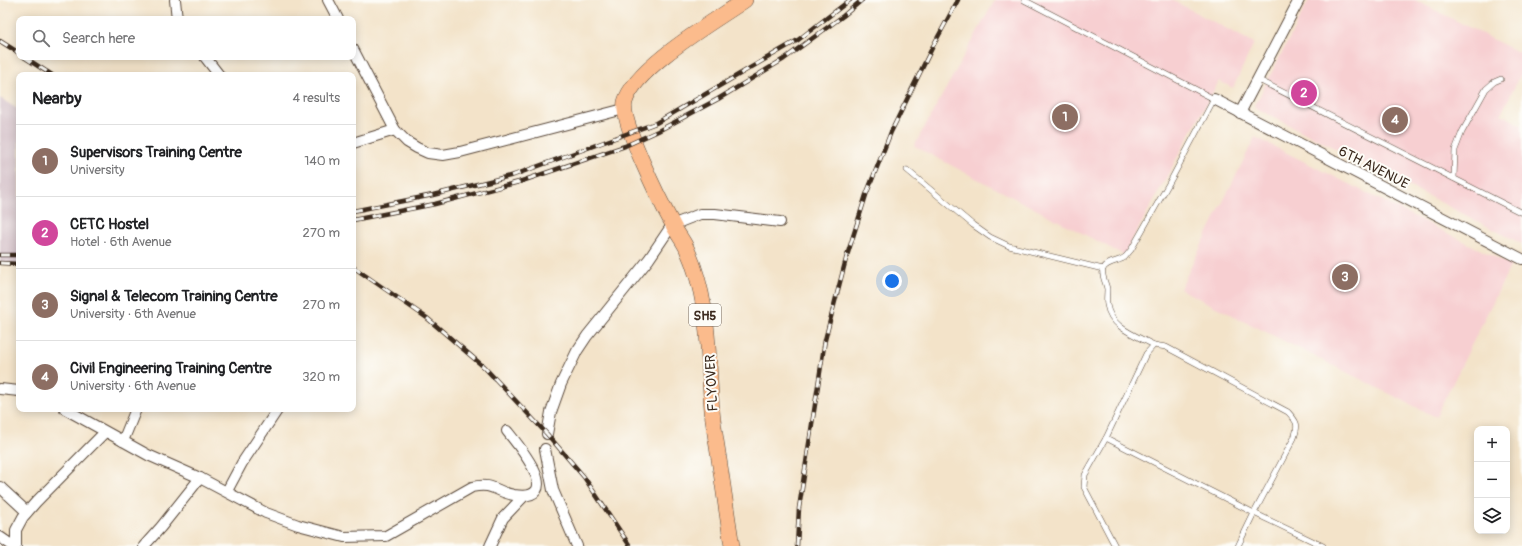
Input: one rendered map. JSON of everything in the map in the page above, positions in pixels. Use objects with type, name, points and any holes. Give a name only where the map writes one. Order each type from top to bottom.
[{"type":"main road","points":[[624,109],[625,102],[633,87],[657,62],[745,0]]},
{"type":"main road","name":"SH5","points":[[624,109],[627,123],[639,154],[672,225]]},
{"type":"main road","name":"FLYOVER","points":[[672,225],[686,246],[698,277],[705,306],[712,411],[732,546]]},
{"type":"street","points":[[175,0],[177,16]]},
{"type":"street","points":[[328,0],[336,16]]},
{"type":"street","points":[[1240,113],[1299,0]]},
{"type":"street","points":[[356,54],[395,130],[407,142],[428,153],[443,155],[460,152],[624,109]]},
{"type":"street","points":[[206,60],[216,72]]},
{"type":"street","name":"6TH AVENUE","points":[[1214,99],[1522,259]]},
{"type":"street","points":[[356,142],[395,130]]},
{"type":"street","points":[[547,434],[551,412],[561,384],[577,351],[587,336],[649,259],[672,225],[700,214],[715,214],[780,222]]},
{"type":"street","points":[[0,388],[16,391]]},
{"type":"street","points":[[70,412],[148,455],[227,491],[266,514],[298,525],[344,536],[386,536]]},
{"type":"street","points":[[123,441],[135,412]]},
{"type":"street","points":[[227,491],[242,463],[276,412]]},
{"type":"street","points":[[490,546],[503,518],[524,496],[535,491],[538,487],[537,478],[528,458],[507,430]]},
{"type":"street","points":[[16,546],[16,530],[18,524],[27,512],[105,432]]},
{"type":"street","points":[[545,449],[553,490],[577,546]]},
{"type":"street","points":[[144,546],[200,478]]},
{"type":"street","points":[[380,546],[386,536],[472,487],[481,485],[491,486],[512,494],[524,496]]},
{"type":"street","points":[[0,487],[27,512]]},
{"type":"street","points":[[0,537],[13,546]]},
{"type":"lane","points":[[1024,0],[1214,99],[1172,178],[1131,250],[1124,258],[1106,266],[1103,269],[1102,275],[1107,291],[1106,303],[1108,313],[1119,326],[1154,345],[1166,347],[1288,412],[1296,421],[1298,428],[1294,438],[1238,546]]},
{"type":"lane","points":[[1258,79],[1522,213]]},
{"type":"lane","points":[[1454,178],[1455,150],[1462,132],[1486,89],[1501,79]]},
{"type":"lane","points":[[907,170],[973,225],[996,240],[1010,246],[1103,269]]},
{"type":"lane","points":[[1115,546],[1084,487],[1085,475],[1106,438],[1146,354],[1154,345]]},
{"type":"lane","points":[[1106,438],[1254,513],[1323,546]]},
{"type":"shaded area","points":[[995,0],[1172,0],[1254,43],[1233,88],[1219,81],[1124,255],[914,146]]},
{"type":"shaded area","points":[[1309,0],[1415,0],[1522,54],[1522,72],[1501,114],[1522,125],[1522,244],[1254,107]]},
{"type":"shaded area","points":[[0,98],[16,108],[16,265],[0,262]]},
{"type":"shaded area","points":[[1255,137],[1511,265],[1436,417],[1180,289]]},
{"type":"railway","points":[[356,210],[433,195],[514,175],[656,123],[798,40],[850,0]]},
{"type":"railway","points":[[356,219],[435,204],[519,182],[625,146],[658,131],[718,99],[784,59],[843,16],[862,0]]},
{"type":"railway","points":[[797,546],[799,508],[825,340],[846,259],[866,195],[891,132],[933,46],[958,0]]},
{"type":"railway","points":[[0,41],[16,51]]},
{"type":"railway","points":[[29,60],[47,72]]},
{"type":"railway","points":[[0,255],[16,255]]},
{"type":"railway","points":[[0,263],[16,264]]},
{"type":"railway","points":[[356,269],[427,318],[484,367],[547,434],[584,477],[630,546]]},
{"type":"place","name":"CETC Hostel","points":[[1304,93]]},
{"type":"place","name":"Supervisors Training Centre","points":[[1065,117]]},
{"type":"place","name":"Civil Engineering Training Centre","points":[[1395,120]]},
{"type":"place","name":"Signal & Telecom Training Centre","points":[[1345,277]]}]
